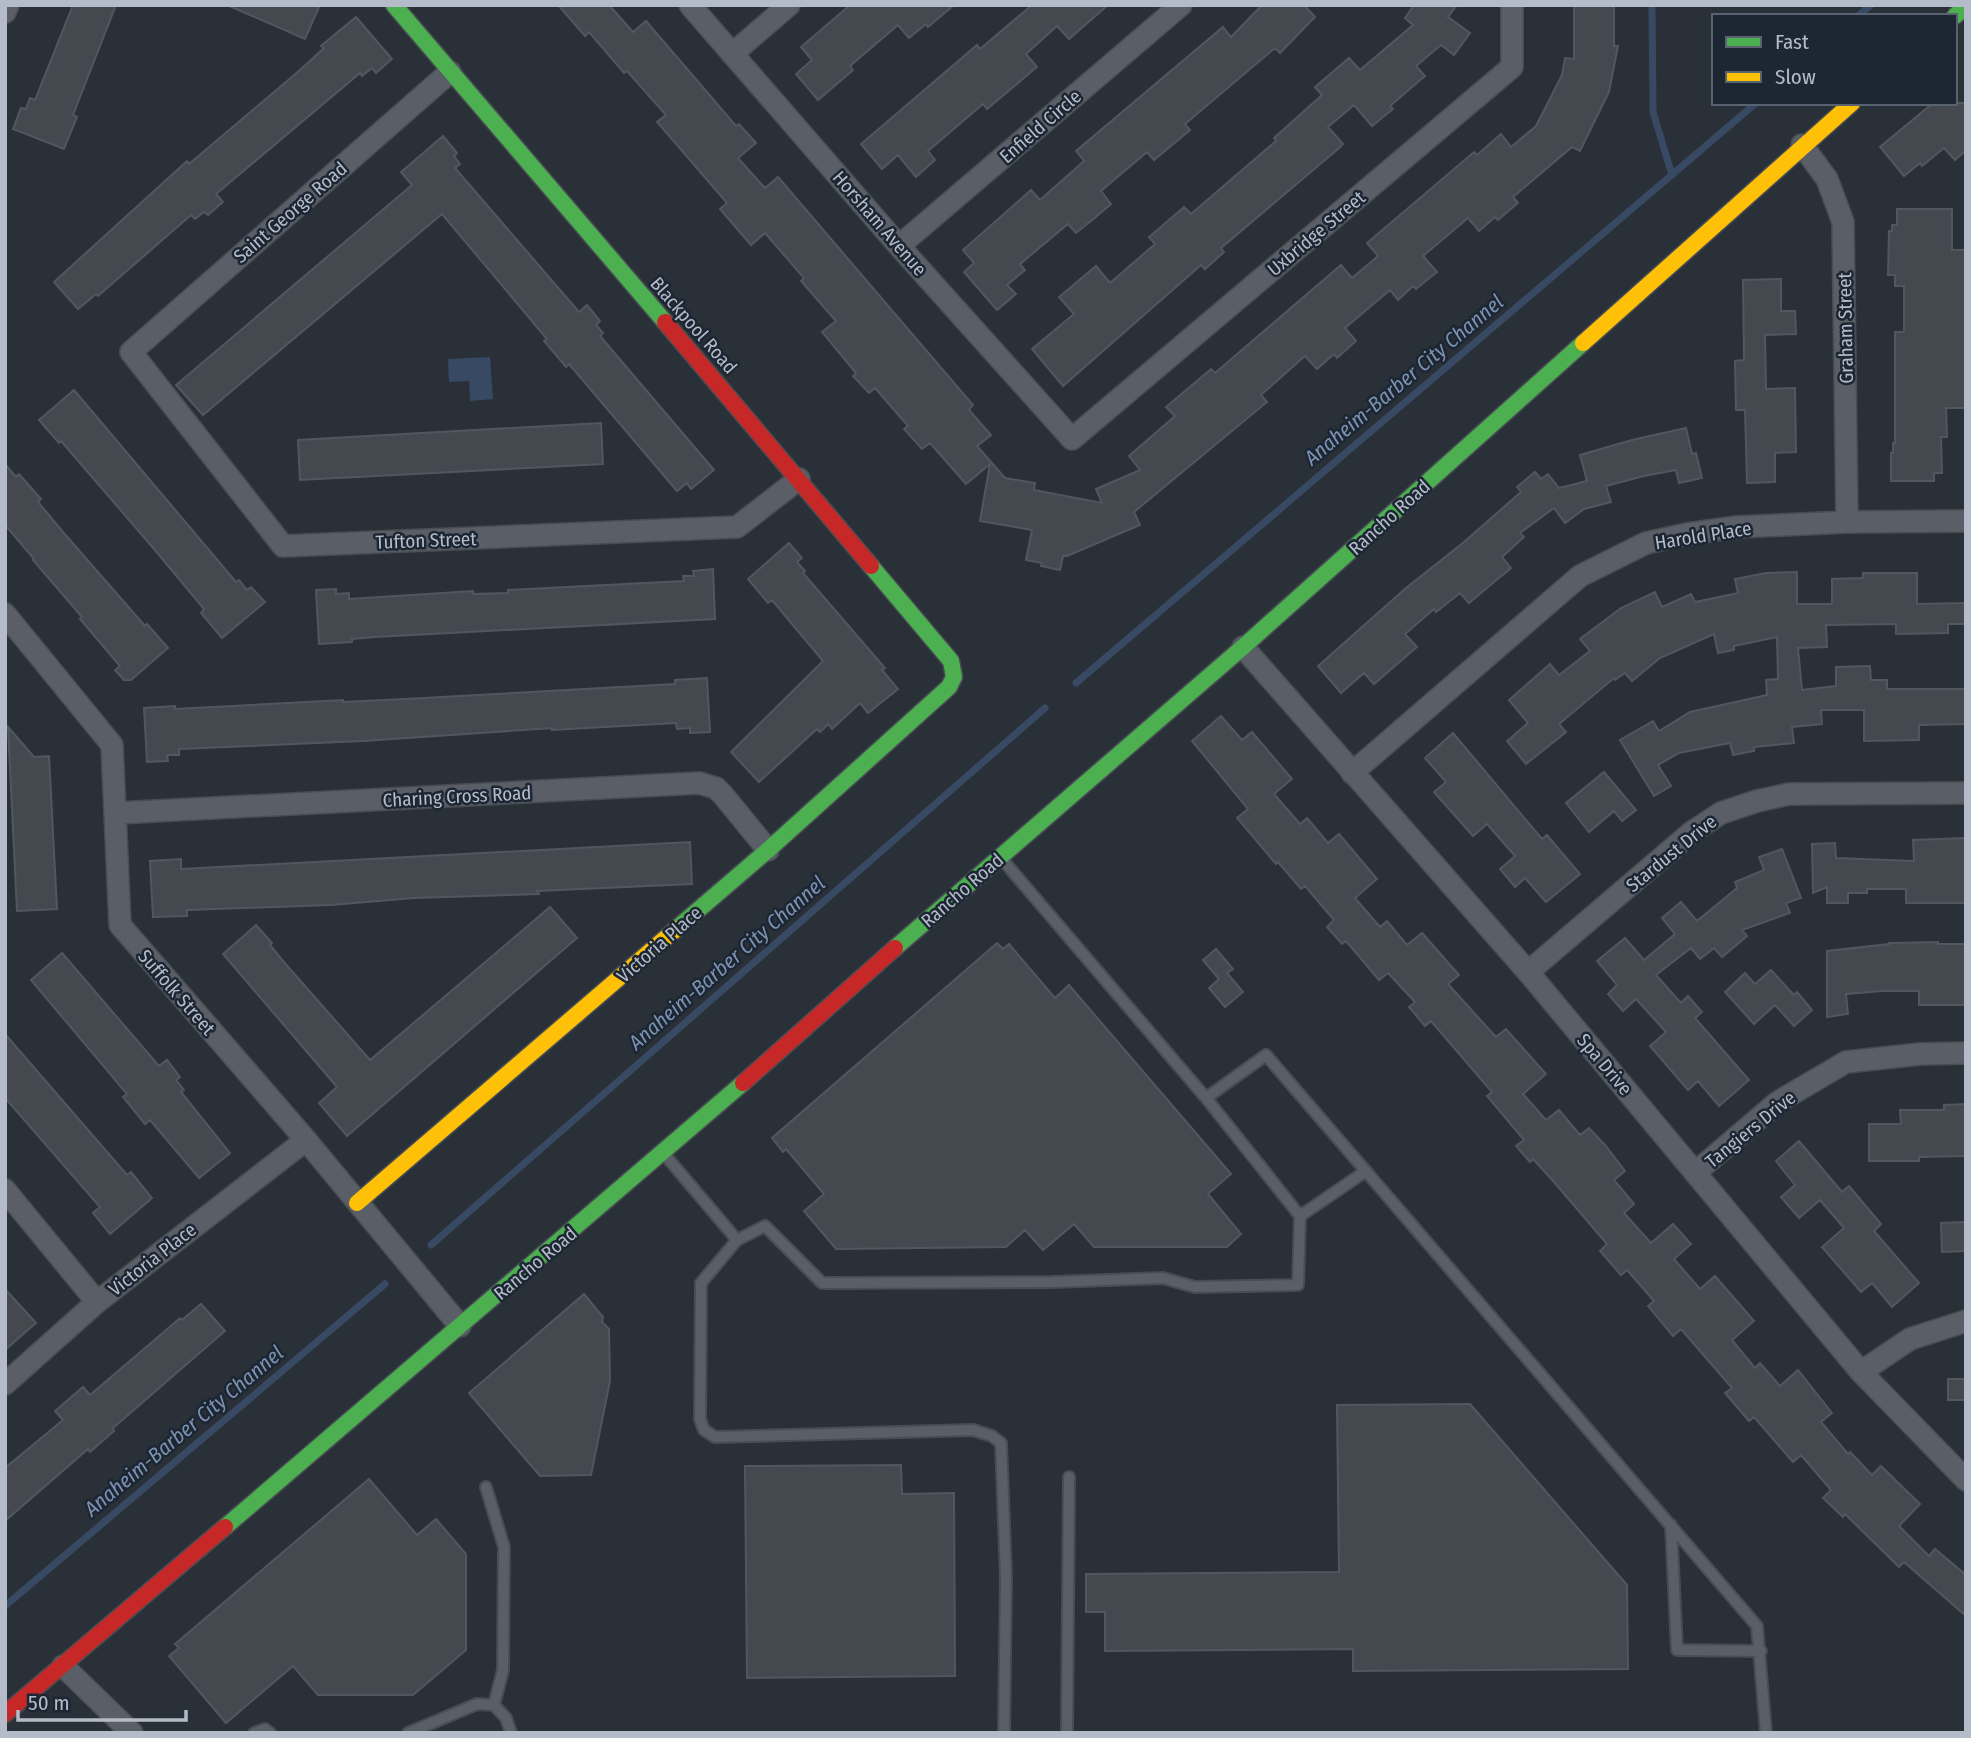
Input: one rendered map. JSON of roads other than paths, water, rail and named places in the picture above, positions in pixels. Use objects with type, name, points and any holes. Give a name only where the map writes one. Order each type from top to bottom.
[{"type":"street","points":[[5,12],[8,5]]},
{"type":"street","name":"Blackpool Road","points":[[394,5],[951,661],[954,677]]},
{"type":"street","name":"Horsham Avenue","points":[[690,5],[899,246],[1072,439]]},
{"type":"street","points":[[732,54],[789,5]]},
{"type":"street","name":"Enfield Circle","points":[[899,246],[1181,5]]},
{"type":"street","name":"Uxbridge Street","points":[[1072,439],[1512,67],[1512,5]]},
{"type":"street","name":"Saint George Road","points":[[131,352],[450,72]]},
{"type":"street","name":"Rancho Road","points":[[5,1714],[663,1153],[999,856],[1243,647],[1850,105]]},
{"type":"street","name":"Graham Street","points":[[1802,145],[1827,179],[1843,222],[1847,522]]},
{"type":"street","name":"Tufton Street","points":[[131,352],[283,546],[737,527],[799,479]]},
{"type":"street","name":"Harold Place","points":[[1352,772],[1580,576],[1646,543],[1737,527],[1847,522],[1966,521]]},
{"type":"street","name":"Suffolk Street","points":[[5,614],[112,745],[120,925],[306,1140],[460,1326]]},
{"type":"street","name":"Spa Drive","points":[[1243,647],[1528,972],[1861,1372],[1966,1480]]},
{"type":"street","name":"Victoria Place","points":[[357,1203],[768,850],[949,687],[954,677]]},
{"type":"street","name":"Charing Cross Road","points":[[117,813],[699,783],[716,788],[723,794],[768,850]]},
{"type":"street","name":"Stardust Drive","points":[[1528,972],[1692,832],[1721,813],[1756,801],[1789,794],[1966,793]]},
{"type":"street","name":"Tangiers Drive","points":[[1696,1172],[1778,1102],[1846,1062],[1920,1054],[1966,1053]]},
{"type":"street","name":"Victoria Place","points":[[5,1384],[97,1302],[306,1140]]},
{"type":"street","points":[[5,1190],[97,1302]]},
{"type":"street","points":[[1861,1372],[1910,1339],[1966,1321]]},
{"type":"street","points":[[63,1666],[132,1733]]},
{"type":"lane","points":[[999,856],[1206,1098],[1300,1216],[1298,1285],[1195,1287],[1163,1278],[1053,1282],[822,1283],[765,1226],[737,1240],[701,1283],[700,1419],[704,1430],[715,1437],[973,1430],[992,1436],[1001,1443],[1006,1577],[1004,1733]]},
{"type":"lane","points":[[1206,1098],[1266,1055],[1758,1626],[1766,1733]]},
{"type":"lane","points":[[663,1153],[737,1240]]},
{"type":"lane","points":[[1300,1216],[1366,1171]]},
{"type":"lane","points":[[1067,1733],[1069,1477]]},
{"type":"lane","points":[[486,1488],[504,1548],[503,1671],[494,1705]]},
{"type":"lane","points":[[1671,1525],[1677,1650],[1760,1651]]},
{"type":"lane","points":[[408,1733],[477,1704],[494,1705],[506,1718],[511,1733]]},
{"type":"lane","points":[[254,1733],[265,1729],[270,1733]]},
{"type":"water","points":[[490,357],[493,399],[470,401],[469,381],[449,382],[448,359]]},
{"type":"waterway","points":[[1652,5],[1653,112],[1672,175]]},
{"type":"waterway","name":"Anaheim-Barber City Channel","points":[[1860,14],[1871,5]]},
{"type":"waterway","name":"Anaheim-Barber City Channel","points":[[1076,683],[1754,105]]},
{"type":"waterway","name":"Anaheim-Barber City Channel","points":[[431,1245],[1045,708]]},
{"type":"waterway","name":"Anaheim-Barber City Channel","points":[[5,1606],[385,1284]]}]
